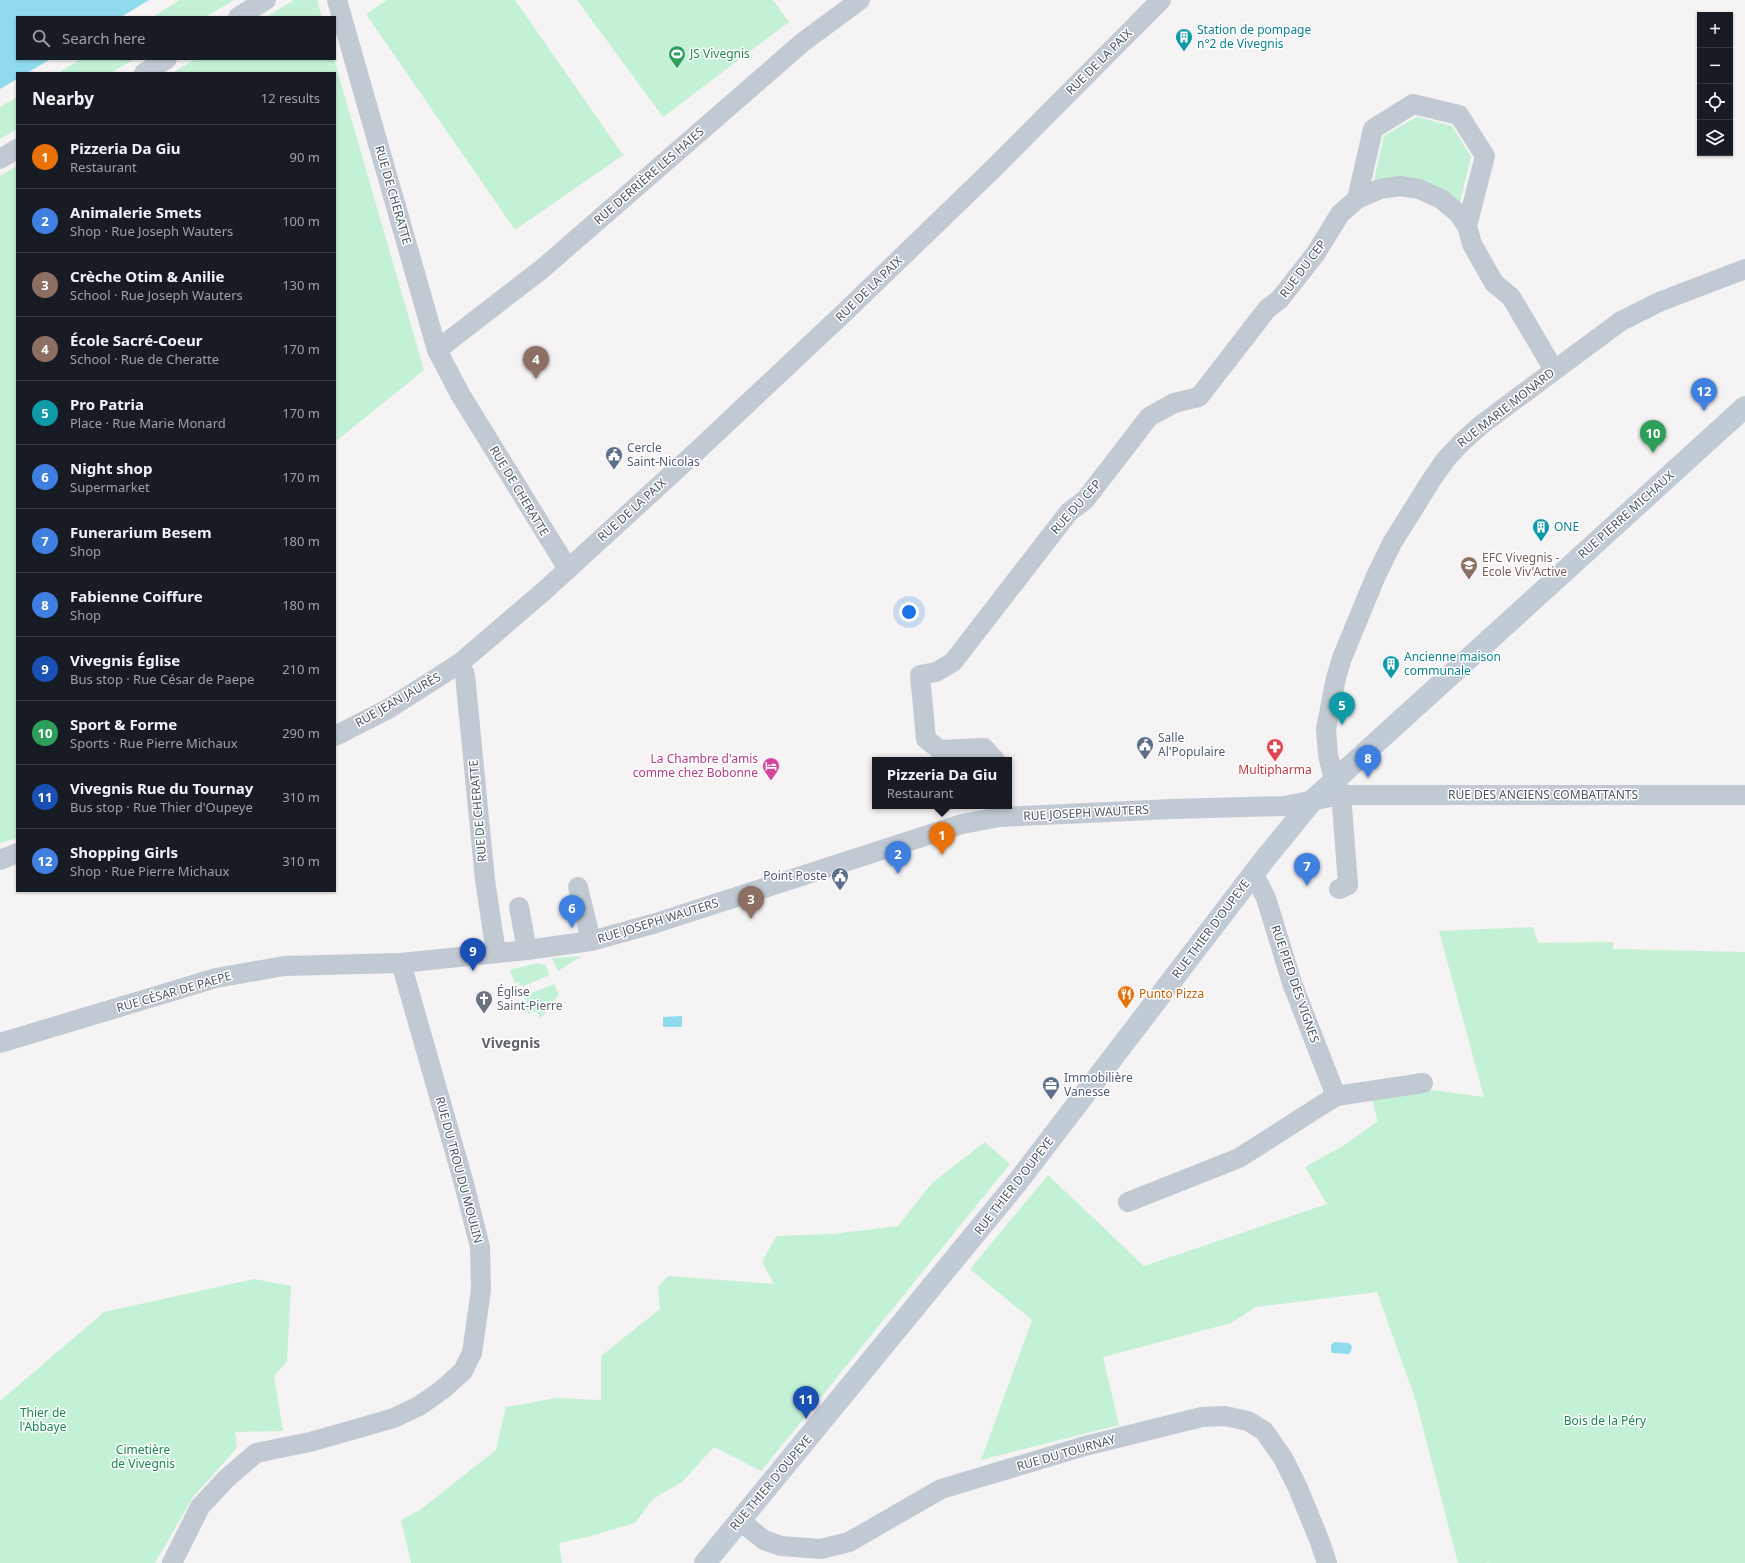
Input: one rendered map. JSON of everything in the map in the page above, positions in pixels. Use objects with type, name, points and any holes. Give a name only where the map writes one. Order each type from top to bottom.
[{"type":"main road","name":"RUE PIERRE MICHAUX","points":[[1312,800],[1338,787],[1745,407]]},
{"type":"main road","name":"RUE THIER D'OUPEYE","points":[[705,1563],[1016,1184],[1254,873],[1312,800]]},
{"type":"street","points":[[240,16],[266,0]]},
{"type":"street","name":"RUE DE CHERATTE","points":[[337,0],[437,350],[460,394],[568,569]]},
{"type":"street","name":"RUE DERRIÈRE LES HAIES","points":[[437,350],[542,269],[803,42],[860,0]]},
{"type":"street","name":"RUE DE LA PAIX","points":[[568,569],[698,450],[851,306],[996,166],[1161,0]]},
{"type":"street","points":[[146,72],[166,60]]},
{"type":"street","points":[[1356,199],[1373,129],[1413,104],[1459,115],[1485,156],[1467,226]]},
{"type":"street","points":[[0,159],[16,150]]},
{"type":"street","name":"RUE DU CEP","points":[[992,757],[984,748],[940,750],[926,739],[920,675],[936,672],[953,662],[1069,512],[1085,500],[1149,417],[1174,403],[1199,397],[1267,309],[1280,299],[1312,259],[1340,214],[1356,199],[1380,189],[1400,186],[1419,189],[1441,199],[1458,213],[1467,226],[1472,244],[1494,283],[1511,297],[1554,370]]},
{"type":"street","name":"RUE MARIE MONARD","points":[[1338,787],[1326,749],[1326,729],[1336,678],[1375,578],[1392,544],[1446,459],[1462,442],[1554,370],[1621,321],[1659,302],[1745,269]]},
{"type":"street","points":[[460,663],[568,569]]},
{"type":"street","name":"RUE DE CHERATTE","points":[[460,663],[465,675],[485,880],[496,953]]},
{"type":"street","name":"RUE JEAN JAURÈS","points":[[336,735],[388,709],[460,663]]},
{"type":"street","points":[[1338,787],[1348,885],[1339,889]]},
{"type":"street","name":"RUE DES ANCIENS COMBATTANTS","points":[[1338,787],[1745,795]]},
{"type":"street","name":"RUE JOSEPH WAUTERS","points":[[496,953],[591,941],[656,923],[1000,812],[1284,806],[1312,800]]},
{"type":"street","points":[[0,860],[16,853]]},
{"type":"street","name":"RUE PIED DES VIGNES","points":[[1254,873],[1266,898],[1292,983],[1336,1096]]},
{"type":"street","points":[[578,887],[591,941]]},
{"type":"street","points":[[519,907],[527,950]]},
{"type":"street","name":"RUE CÉSAR DE PAEPE","points":[[0,1043],[216,978],[284,966],[401,963],[496,953]]},
{"type":"street","name":"RUE DU TROU DU MOULIN","points":[[172,1563],[200,1507],[226,1479],[256,1453],[310,1442],[394,1418],[419,1406],[442,1390],[463,1371],[472,1353],[481,1290],[480,1247],[463,1180],[401,963]]},
{"type":"street","points":[[1128,1202],[1239,1158],[1336,1096],[1423,1082]]},
{"type":"street","name":"RUE DU TOURNAY","points":[[740,1521],[764,1540],[781,1546],[821,1549],[849,1542],[941,1489],[1092,1444],[1202,1417],[1226,1416],[1248,1421],[1264,1431],[1283,1458],[1298,1488],[1327,1563]]},
{"type":"green space","points":[[180,0],[234,0],[207,16],[154,16]]},
{"type":"green space","points":[[294,0],[317,0],[322,16],[268,16]]},
{"type":"green space","points":[[387,0],[515,0],[623,155],[515,230],[366,14]]},
{"type":"green space","name":"JS Vivegnis","points":[[577,0],[773,0],[789,22],[663,117]]},
{"type":"green space","points":[[79,60],[133,60],[113,72],[60,72]]},
{"type":"green space","points":[[194,60],[334,60],[424,370],[336,441],[336,72],[174,72]]},
{"type":"green space","points":[[16,98],[16,130],[0,139],[0,107]]},
{"type":"green space","points":[[1417,117],[1452,126],[1471,157],[1459,206],[1373,185],[1384,136]]},
{"type":"green space","points":[[16,167],[16,838],[0,843],[0,176]]},
{"type":"green space","name":"Bois de la Péry","points":[[1533,927],[1538,943],[1613,942],[1613,949],[1745,952],[1745,1563],[1487,1563],[1495,1560],[1485,1563],[1458,1563],[1416,1401],[1377,1292],[1256,1307],[1231,1323],[1103,1357],[1119,1425],[981,1460],[1032,1320],[970,1269],[1048,1175],[1144,1266],[1327,1204],[1305,1167],[1343,1146],[1378,1121],[1371,1097],[1424,1089],[1484,1097],[1439,931]]},
{"type":"green space","points":[[582,956],[558,971],[552,958]]},
{"type":"green space","points":[[538,963],[545,965],[550,975],[521,987],[519,982],[515,983],[510,970]]},
{"type":"green space","points":[[554,984],[559,995],[541,1018],[536,1011],[528,1014],[524,1005],[527,1003],[524,996]]},
{"type":"green space","points":[[985,1142],[1010,1164],[761,1471],[714,1447],[682,1482],[653,1499],[635,1523],[587,1537],[559,1543],[562,1563],[411,1563],[401,1520],[420,1510],[496,1450],[506,1407],[556,1398],[601,1400],[601,1356],[660,1309],[658,1287],[668,1276],[774,1284],[762,1262],[776,1236],[833,1234],[898,1226],[932,1183]]},
{"type":"green space","points":[[254,1279],[291,1286],[287,1362],[274,1376],[283,1431],[235,1432],[237,1448],[193,1497],[155,1563],[0,1563],[0,1401],[104,1312]]},
{"type":"water","points":[[0,0],[149,0],[123,16],[16,16],[16,60],[49,60],[29,72],[16,72],[16,80],[0,89]]},
{"type":"water","points":[[682,1016],[682,1027],[663,1027],[663,1017]]},
{"type":"water","points":[[1334,1342],[1349,1343],[1352,1346],[1351,1351],[1349,1354],[1333,1353],[1331,1351],[1331,1345]]},
{"type":"place","name":"Station de pompage n°2 de Vivegnis","points":[[1184,52]]},
{"type":"place","name":"JS Vivegnis","points":[[677,69]]},
{"type":"place","name":"École Sacré-Coeur","points":[[536,379]]},
{"type":"place","name":"Shopping Girls","points":[[1704,411]]},
{"type":"place","name":"Sport & Forme","points":[[1653,453]]},
{"type":"place","name":"Cercle Saint-Nicolas","points":[[614,470]]},
{"type":"place","name":"ONE","points":[[1541,542]]},
{"type":"place","name":"EFC Vivegnis - Ecole Viv'Active","points":[[1469,580]]},
{"type":"place","name":"Ancienne maison communale","points":[[1391,679]]},
{"type":"place","name":"Pro Patria","points":[[1342,725]]},
{"type":"place","name":"Salle Al'Populaire","points":[[1145,760]]},
{"type":"place","name":"Multipharma","points":[[1275,762]]},
{"type":"place","name":"Fabienne Coiffure","points":[[1368,778]]},
{"type":"place","name":"La Chambre d'amis comme chez Bobonne","points":[[771,781]]},
{"type":"place","name":"Pizzeria Da Giu","points":[[942,855]]},
{"type":"place","name":"Animalerie Smets","points":[[898,874]]},
{"type":"place","name":"Funerarium Besem","points":[[1307,886]]},
{"type":"place","name":"Point Poste","points":[[840,891]]},
{"type":"place","name":"Crèche Otim & Anilie","points":[[751,919]]},
{"type":"place","name":"Night shop","points":[[572,928]]},
{"type":"place","name":"Vivegnis Église","points":[[473,971]]},
{"type":"place","name":"Punto Pizza","points":[[1126,1009]]},
{"type":"place","name":"Église Saint-Pierre","points":[[484,1014]]},
{"type":"place","name":"Immobilière Vanesse","points":[[1051,1100]]},
{"type":"place","name":"Vivegnis Rue du Tournay","points":[[806,1419]]},
{"type":"district","name":"Vivegnis","points":[[511,1043]]},
{"type":"park label","name":"Thier de l'Abbaye","points":[[43,1420]]},
{"type":"park label","name":"Cimetière de Vivegnis","points":[[143,1457]]}]
